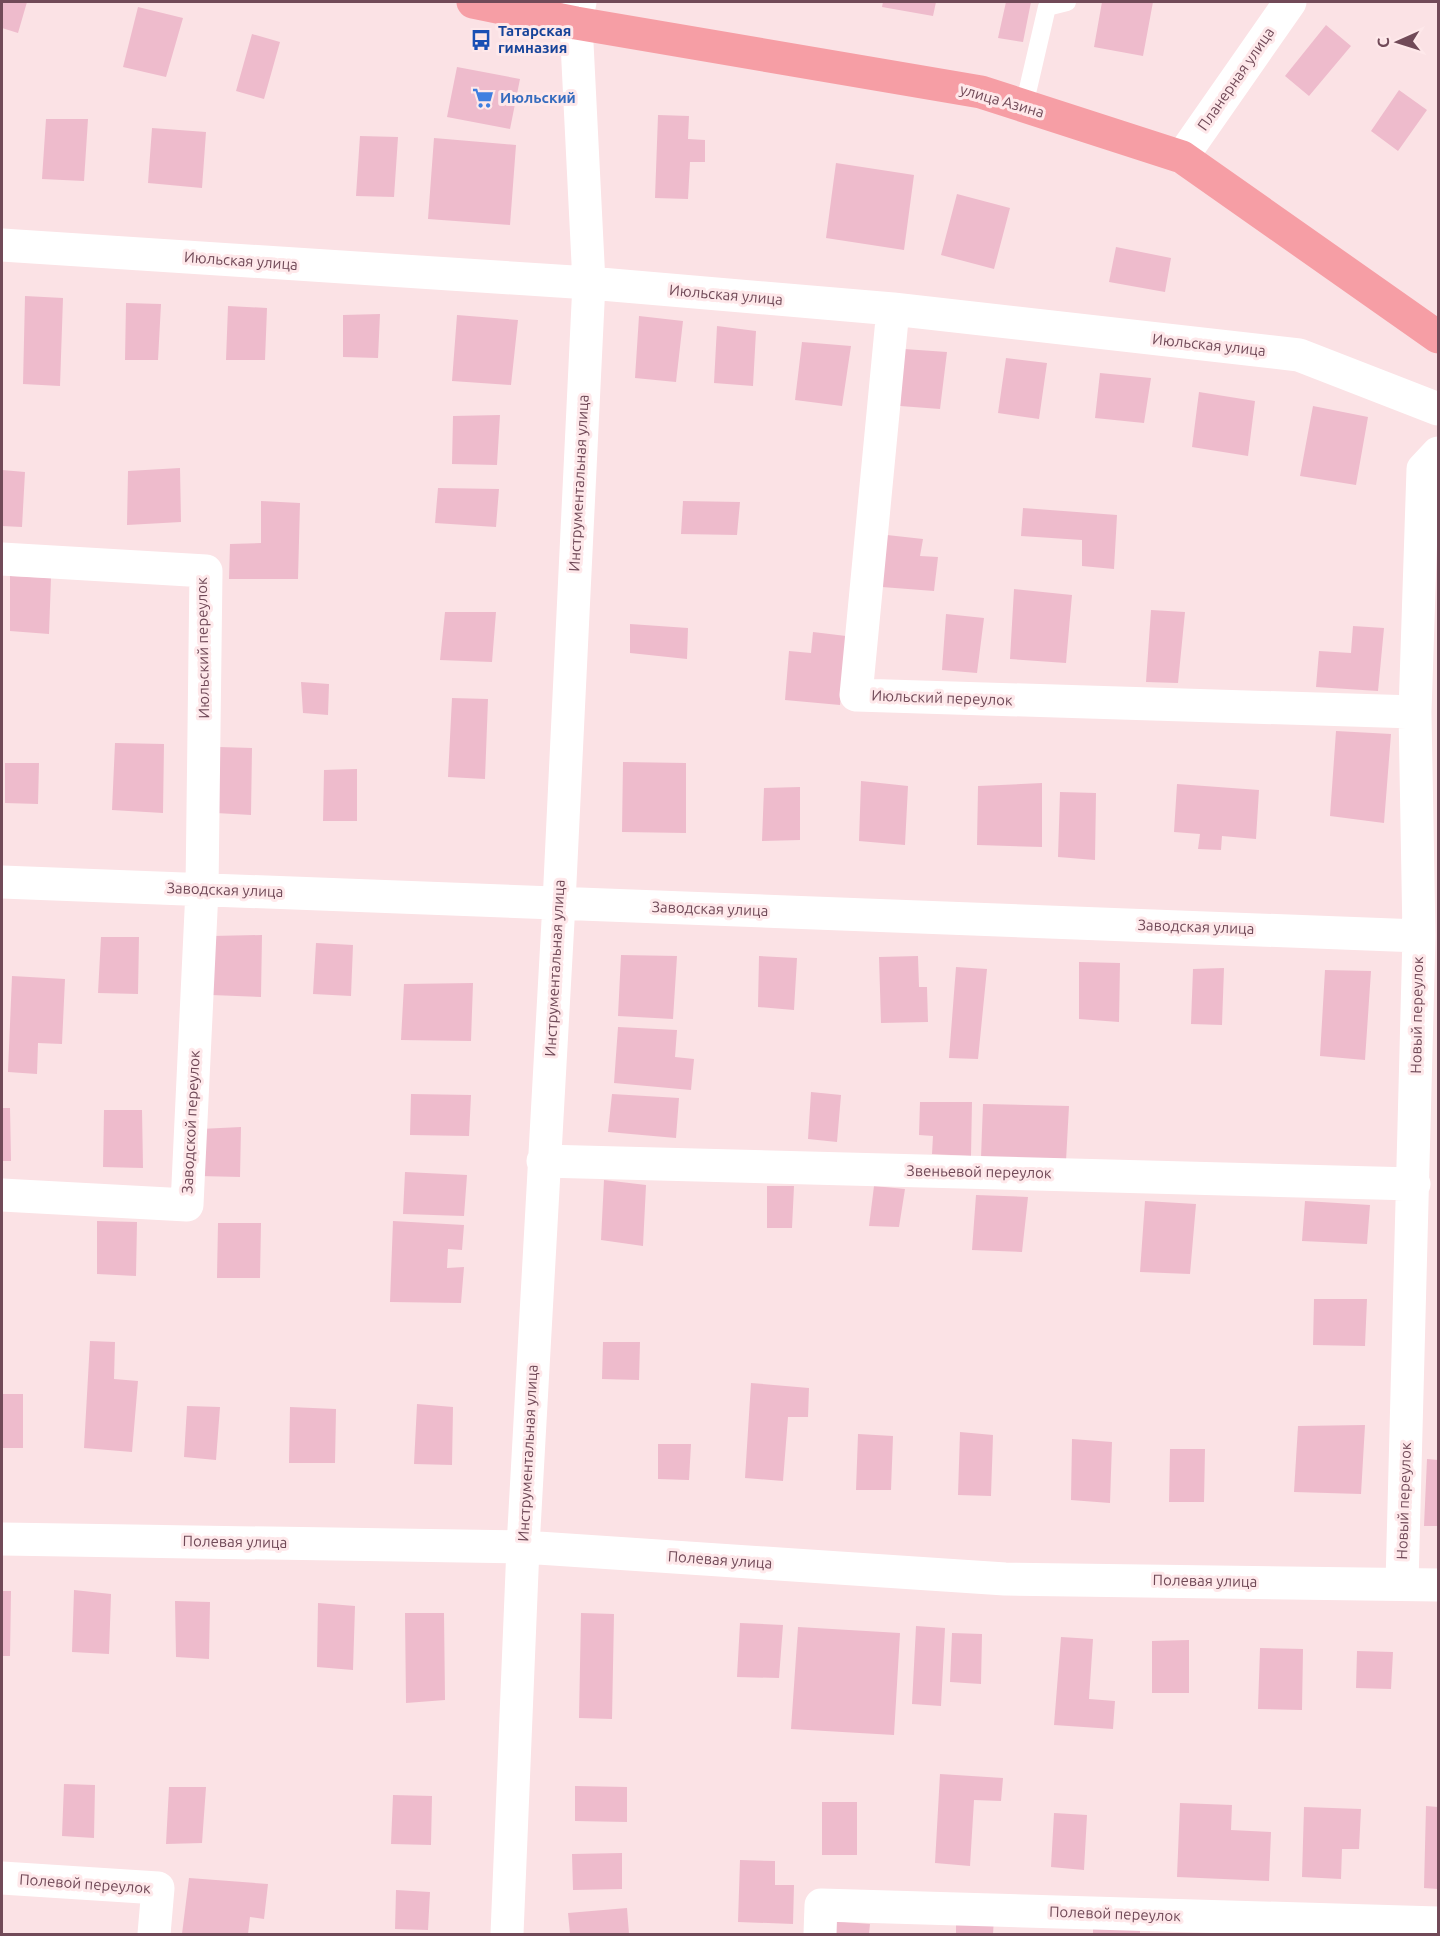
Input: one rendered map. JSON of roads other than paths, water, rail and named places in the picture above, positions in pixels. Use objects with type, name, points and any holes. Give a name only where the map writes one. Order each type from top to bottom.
[{"type":"main road","name":"улица Азина","points":[[473,2],[578,12],[981,92],[1182,157],[1438,337]]},
{"type":"street","name":"Планерная улица","points":[[1182,157],[1290,2]]},
{"type":"street","name":"Инструментальная улица","points":[[507,1935],[523,1546],[559,903],[589,283],[578,12]]},
{"type":"street","name":"Июльская улица","points":[[2,245],[589,283],[892,309],[1299,356],[1438,409]]},
{"type":"street","name":"Июльский переулок","points":[[892,309],[856,696],[1415,712]]},
{"type":"street","name":"Новый переулок","points":[[1402,1583],[1419,936],[1415,712],[1423,469],[1438,453]]},
{"type":"street","name":"Июльский переулок","points":[[2,559],[206,571],[202,890]]},
{"type":"street","name":"Заводская улица","points":[[2,882],[1419,936]]},
{"type":"street","name":"Заводской переулок","points":[[2,1195],[187,1205],[202,890]]},
{"type":"street","name":"Звеньевой переулок","points":[[543,1161],[1414,1184]]},
{"type":"street","name":"Полевая улица","points":[[2,1539],[523,1546],[1005,1579],[1438,1585]]},
{"type":"street","name":"Полевой переулок","points":[[2,1878],[158,1888],[154,1935]]},
{"type":"street","name":"Полевой переулок","points":[[820,1935],[821,1905],[1438,1923]]},
{"type":"lane","points":[[1024,106],[1047,7],[1067,2]]},
{"type":"place","name":"Татарская гимназия","points":[[481,40]]},
{"type":"place","name":"Июльский","points":[[483,98]]}]
